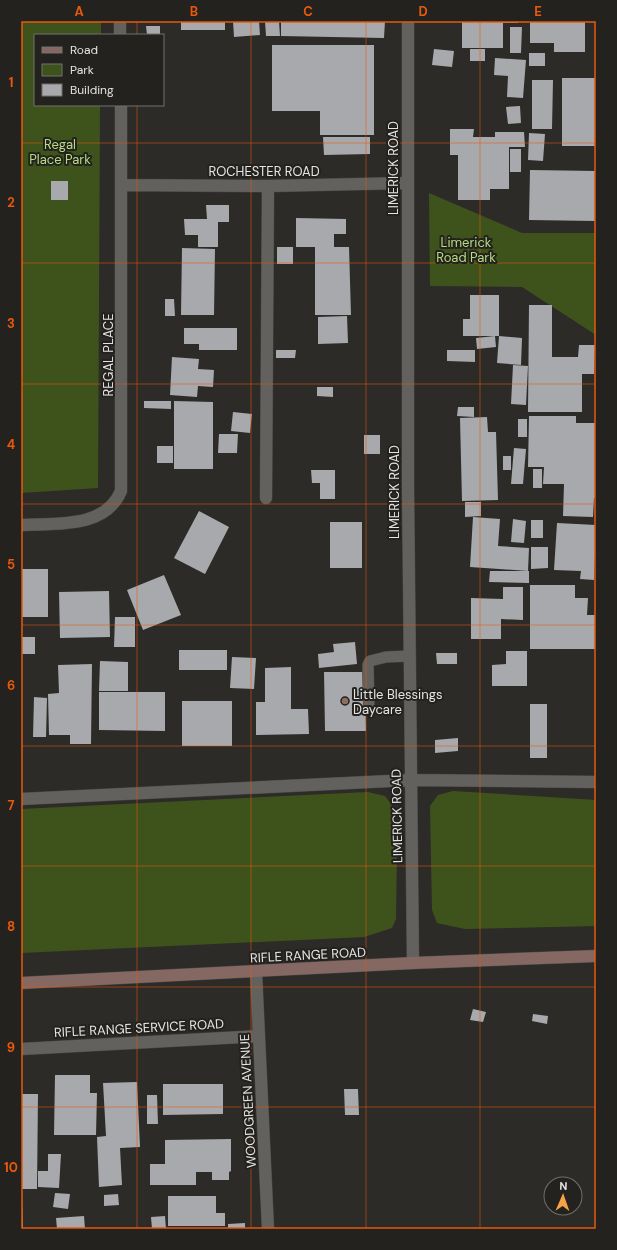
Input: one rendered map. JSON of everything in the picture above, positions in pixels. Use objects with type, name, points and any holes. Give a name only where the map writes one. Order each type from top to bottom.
[{"type":"main road","name":"RIFLE RANGE ROAD","points":[[21,983],[413,963],[596,956]]},
{"type":"street","points":[[120,21],[120,34]]},
{"type":"street","name":"LIMERICK ROAD","points":[[408,21],[407,183],[409,656],[413,963]]},
{"type":"street","name":"REGAL PLACE","points":[[21,525],[88,520],[112,508],[121,491],[122,185],[120,106]]},
{"type":"street","name":"ROCHESTER ROAD","points":[[122,185],[268,186],[407,183]]},
{"type":"street","points":[[266,498],[268,186]]},
{"type":"street","points":[[21,799],[410,780],[596,782]]},
{"type":"street","name":"WOODGREEN AVENUE","points":[[256,972],[268,1229]]},
{"type":"street","name":"RIFLE RANGE SERVICE ROAD","points":[[21,1049],[259,1036]]},
{"type":"lane","points":[[369,709],[368,665],[370,662],[386,657],[409,656]]},
{"type":"green space","name":"Regal Place Park","points":[[21,21],[101,21],[101,34],[34,34],[34,106],[100,106],[98,488],[21,493]]},
{"type":"green space","name":"Limerick Road Park","points":[[429,193],[522,233],[596,233],[596,335],[522,287],[430,286]]},
{"type":"green space","points":[[453,791],[596,800],[596,926],[465,929],[437,923],[432,910],[430,806],[438,795]]},
{"type":"green space","points":[[368,792],[385,796],[393,807],[397,849],[396,919],[392,928],[364,937],[21,953],[21,809]]},
{"type":"building","points":[[181,21],[225,21],[225,30],[181,30]]},
{"type":"building","points":[[233,21],[259,21],[260,35],[234,37]]},
{"type":"building","points":[[265,21],[279,21],[280,36],[266,36]]},
{"type":"building","points":[[281,21],[385,21],[384,38],[281,36]]},
{"type":"building","points":[[462,21],[518,21],[518,23],[503,23],[503,48],[462,48]]},
{"type":"building","points":[[530,21],[585,21],[585,52],[554,52],[554,43],[530,43]]},
{"type":"building","points":[[146,26],[160,26],[160,34],[147,34]]},
{"type":"building","points":[[510,27],[522,27],[521,53],[510,53]]},
{"type":"building","points":[[272,45],[374,45],[374,135],[320,135],[320,111],[272,111]]},
{"type":"building","points":[[434,49],[454,51],[452,67],[432,65]]},
{"type":"building","points":[[470,49],[485,49],[485,61],[470,61]]},
{"type":"building","points":[[529,53],[545,53],[545,66],[529,66]]},
{"type":"building","points":[[495,58],[526,60],[523,98],[507,97],[508,76],[494,75]]},
{"type":"building","points":[[562,78],[595,78],[595,146],[562,146]]},
{"type":"building","points":[[532,80],[553,80],[552,129],[532,129]]},
{"type":"building","points":[[520,106],[521,123],[508,124],[506,107]]},
{"type":"building","points":[[450,129],[474,129],[473,137],[495,137],[495,132],[524,132],[525,147],[509,147],[509,189],[490,189],[490,200],[458,200],[458,155],[450,155]]},
{"type":"building","points":[[529,133],[545,134],[543,161],[528,160]]},
{"type":"building","points":[[323,137],[370,137],[370,154],[324,155]]},
{"type":"building","points":[[510,149],[521,149],[521,172],[510,172]]},
{"type":"building","points":[[530,170],[596,171],[596,221],[529,220]]},
{"type":"building","points":[[51,181],[68,181],[68,200],[51,200]]},
{"type":"building","points":[[206,205],[229,205],[229,222],[218,222],[218,247],[198,247],[198,235],[185,235],[184,219],[207,219]]},
{"type":"building","points":[[296,218],[346,219],[346,234],[334,234],[334,247],[349,247],[351,315],[315,315],[315,247],[296,247]]},
{"type":"building","points":[[277,247],[293,247],[293,264],[277,264]]},
{"type":"building","points":[[182,248],[215,249],[214,315],[181,315]]},
{"type":"building","points":[[470,295],[499,295],[499,336],[463,336],[463,319],[470,319]]},
{"type":"building","points":[[165,299],[174,299],[175,316],[165,316]]},
{"type":"building","points":[[529,305],[552,305],[552,357],[578,357],[579,345],[595,345],[594,374],[582,374],[582,412],[528,412]]},
{"type":"building","points":[[347,316],[348,343],[318,344],[318,317]]},
{"type":"building","points":[[184,328],[237,328],[237,350],[199,350],[199,344],[184,344]]},
{"type":"building","points":[[495,336],[496,347],[477,349],[476,338]]},
{"type":"building","points":[[499,336],[522,338],[521,365],[497,363]]},
{"type":"building","points":[[276,350],[296,350],[295,358],[276,358]]},
{"type":"building","points":[[447,350],[475,350],[475,362],[447,361]]},
{"type":"building","points":[[172,357],[199,359],[198,369],[214,370],[213,387],[198,386],[197,397],[170,395]]},
{"type":"building","points":[[513,365],[528,366],[526,405],[511,404]]},
{"type":"building","points":[[317,387],[333,387],[333,397],[317,396]]},
{"type":"building","points":[[144,401],[171,401],[171,409],[144,408]]},
{"type":"building","points":[[174,401],[213,402],[213,469],[174,469]]},
{"type":"building","points":[[458,407],[474,407],[474,417],[457,416]]},
{"type":"building","points":[[233,412],[252,414],[250,433],[231,431]]},
{"type":"building","points":[[529,416],[576,416],[576,423],[596,423],[596,498],[594,498],[593,517],[563,516],[564,484],[543,484],[544,467],[528,467]]},
{"type":"building","points":[[487,417],[488,432],[496,432],[498,500],[462,501],[460,418]]},
{"type":"building","points":[[518,419],[527,419],[527,437],[518,437]]},
{"type":"building","points":[[219,434],[238,434],[237,453],[218,453]]},
{"type":"building","points":[[364,435],[380,435],[380,454],[364,454]]},
{"type":"building","points":[[157,446],[173,446],[173,463],[157,463]]},
{"type":"building","points":[[514,448],[526,449],[523,484],[511,484]]},
{"type":"building","points":[[503,456],[511,456],[511,470],[503,470]]},
{"type":"building","points":[[533,469],[542,469],[542,488],[533,488]]},
{"type":"building","points":[[311,470],[335,470],[335,499],[320,499],[320,483],[312,483]]},
{"type":"building","points":[[465,502],[481,502],[481,516],[465,517]]},
{"type":"building","points":[[199,511],[229,527],[205,574],[174,558]]},
{"type":"building","points":[[473,517],[500,519],[498,546],[529,548],[528,571],[470,567]]},
{"type":"building","points":[[513,519],[526,521],[524,543],[511,542]]},
{"type":"building","points":[[531,520],[543,520],[543,538],[531,538]]},
{"type":"building","points":[[330,522],[362,522],[362,568],[330,568]]},
{"type":"building","points":[[557,523],[596,525],[594,580],[580,579],[581,571],[554,570]]},
{"type":"building","points":[[531,547],[548,547],[548,568],[531,569]]},
{"type":"building","points":[[21,569],[48,569],[48,617],[21,617]]},
{"type":"building","points":[[490,571],[529,571],[529,583],[489,582]]},
{"type":"building","points":[[164,575],[181,615],[143,630],[127,590]]},
{"type":"building","points":[[530,585],[575,585],[575,598],[588,598],[587,615],[596,615],[596,649],[530,649]]},
{"type":"building","points":[[503,587],[523,587],[523,620],[501,619],[501,639],[471,639],[471,598],[503,599]]},
{"type":"building","points":[[109,591],[110,637],[60,638],[59,592]]},
{"type":"building","points":[[115,617],[135,617],[135,647],[114,647]]},
{"type":"building","points":[[21,637],[35,637],[35,654],[21,654]]},
{"type":"building","points":[[355,642],[357,664],[319,668],[318,654],[334,652],[333,644]]},
{"type":"building","points":[[179,650],[227,650],[227,670],[179,670]]},
{"type":"building","points":[[506,651],[527,651],[527,686],[492,686],[492,665],[506,664]]},
{"type":"building","points":[[436,653],[457,653],[457,664],[437,664]]},
{"type":"building","points":[[232,657],[256,658],[254,689],[230,688]]},
{"type":"building","points":[[100,661],[128,662],[128,691],[99,691]]},
{"type":"building","points":[[92,664],[91,744],[70,744],[70,735],[49,735],[48,694],[59,693],[58,665]]},
{"type":"building","points":[[291,667],[291,709],[308,709],[309,734],[256,735],[256,702],[265,702],[265,668]]},
{"type":"building","name":"Little Blessings Daycare","points":[[324,672],[365,672],[366,731],[325,731]]},
{"type":"building","points":[[99,692],[165,692],[165,731],[99,730]]},
{"type":"building","points":[[34,697],[47,698],[46,737],[33,737]]},
{"type":"building","points":[[182,701],[232,701],[232,746],[182,746]]},
{"type":"building","points":[[530,704],[547,704],[547,758],[530,758]]},
{"type":"building","points":[[458,738],[458,751],[435,753],[435,740]]},
{"type":"building","points":[[473,1009],[486,1012],[483,1022],[470,1020]]},
{"type":"building","points":[[533,1014],[548,1016],[547,1024],[532,1021]]},
{"type":"building","points":[[55,1075],[90,1075],[90,1093],[97,1093],[96,1135],[54,1135]]},
{"type":"building","points":[[137,1082],[140,1147],[120,1148],[122,1185],[99,1187],[97,1137],[106,1136],[103,1083]]},
{"type":"building","points":[[163,1084],[223,1084],[223,1114],[163,1115]]},
{"type":"building","points":[[344,1089],[358,1089],[359,1115],[345,1115]]},
{"type":"building","points":[[21,1094],[38,1094],[37,1189],[21,1189]]},
{"type":"building","points":[[147,1095],[157,1095],[158,1124],[147,1124]]},
{"type":"building","points":[[231,1139],[231,1171],[229,1172],[229,1180],[212,1180],[212,1172],[196,1172],[196,1185],[150,1185],[150,1164],[165,1164],[165,1140]]},
{"type":"building","points":[[48,1154],[61,1154],[59,1188],[38,1187],[38,1171],[48,1171]]},
{"type":"building","points":[[55,1193],[70,1194],[68,1209],[53,1207]]},
{"type":"building","points":[[118,1194],[119,1205],[104,1206],[104,1195]]},
{"type":"building","points":[[22,1195],[23,1229],[21,1229]]},
{"type":"building","points":[[168,1196],[216,1196],[216,1213],[225,1213],[225,1226],[168,1226]]},
{"type":"building","points":[[84,1216],[85,1229],[57,1229],[56,1218]]},
{"type":"building","points":[[165,1216],[166,1229],[152,1229],[151,1217]]},
{"type":"building","points":[[245,1223],[245,1229],[228,1229],[228,1224]]},
{"type":"place","name":"Little Blessings Daycare","points":[[345,701]]}]
